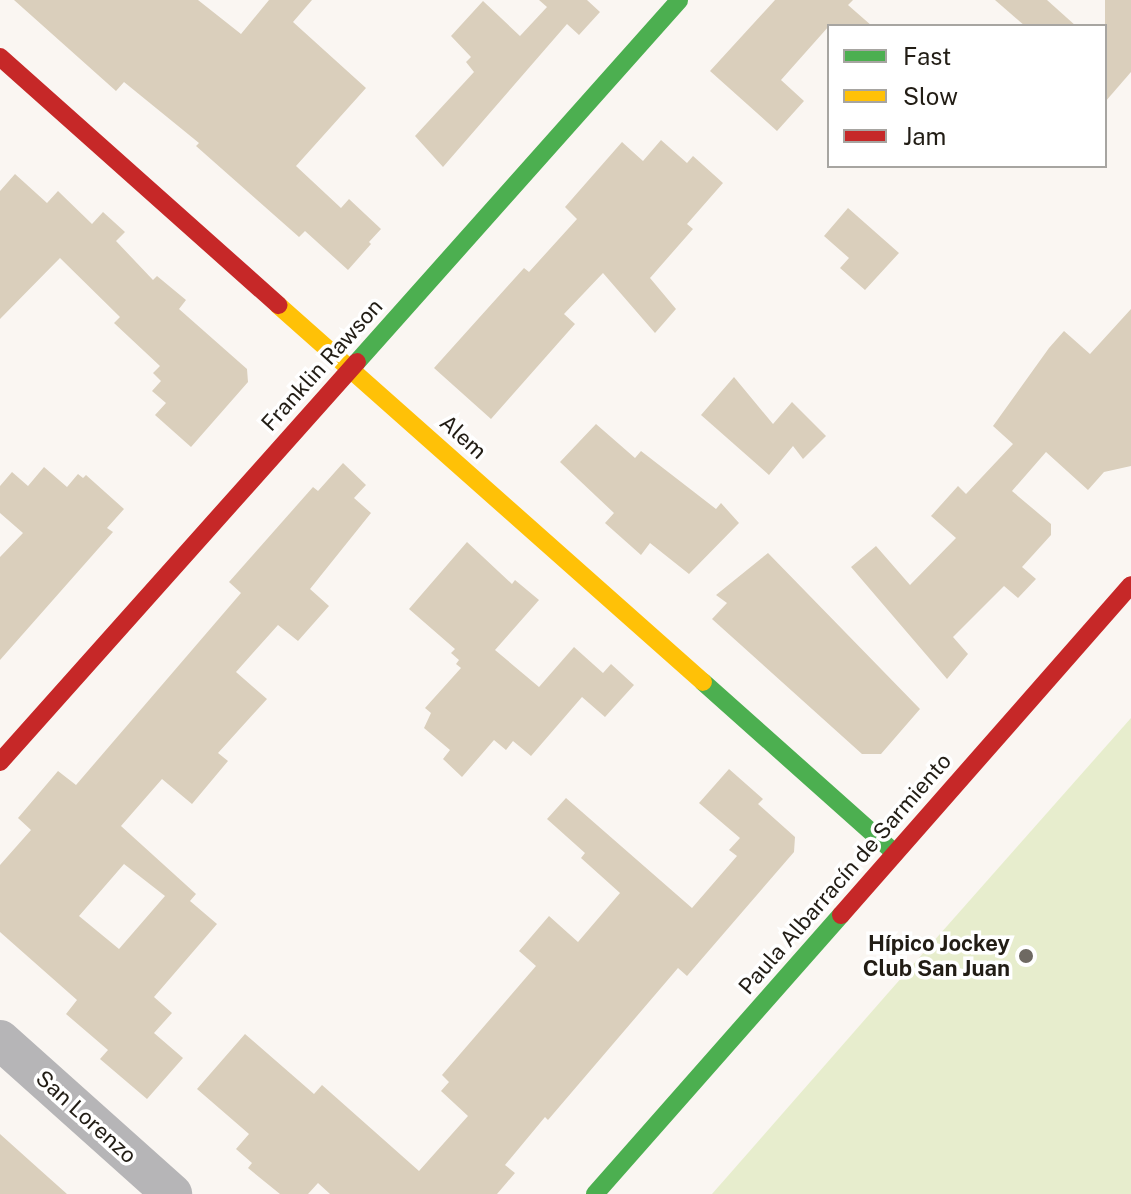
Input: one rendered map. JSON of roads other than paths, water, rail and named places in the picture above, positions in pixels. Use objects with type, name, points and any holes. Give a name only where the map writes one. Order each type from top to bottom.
[{"type":"street","name":"Franklin Rawson","points":[[0,762],[679,0]]},
{"type":"street","name":"Alem","points":[[0,57],[895,853]]},
{"type":"street","name":"Paula Albarracín de Sarmiento","points":[[595,1194],[1131,585]]},
{"type":"street","name":"San Lorenzo","points":[[0,1040],[172,1194]]},
{"type":"place","name":"Hípico Jockey Club San Juan","points":[[1026,956]]}]
